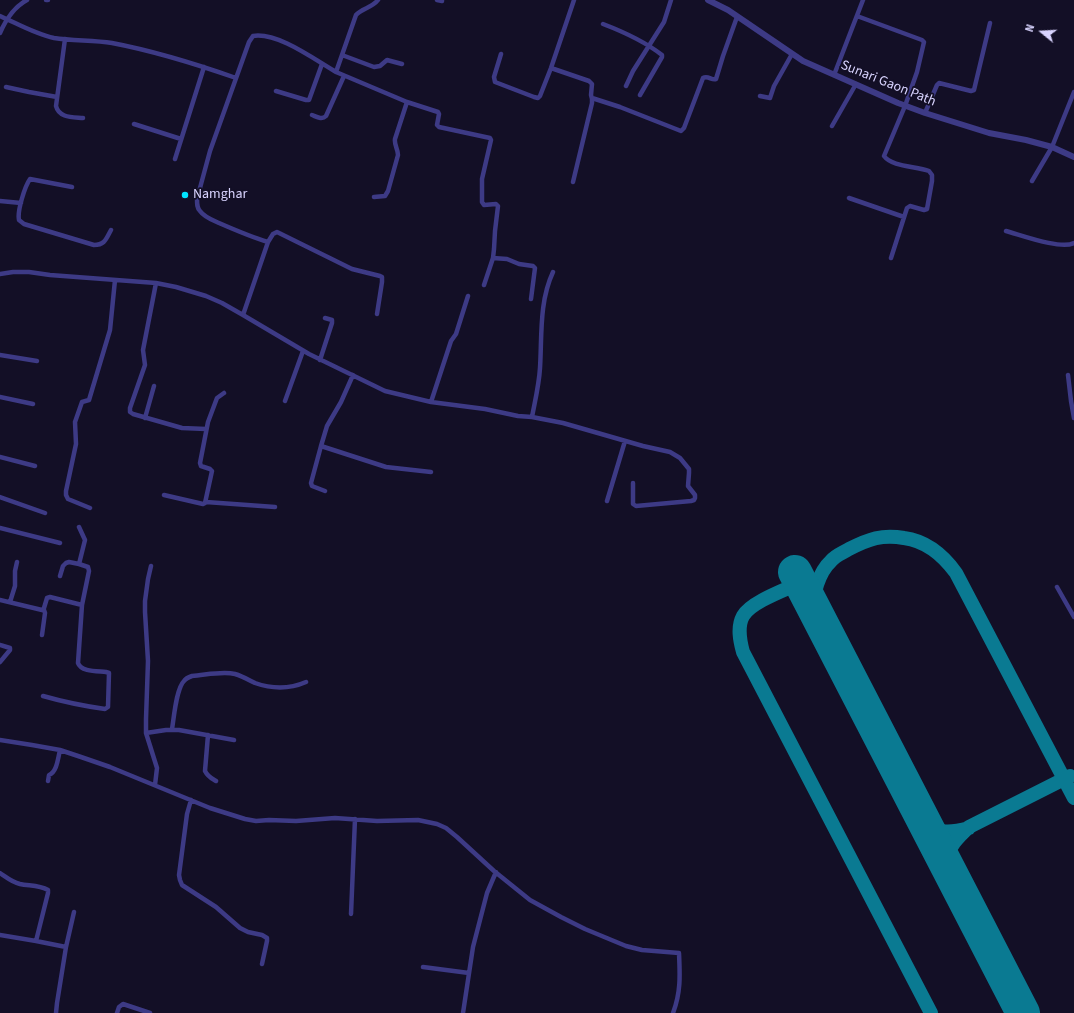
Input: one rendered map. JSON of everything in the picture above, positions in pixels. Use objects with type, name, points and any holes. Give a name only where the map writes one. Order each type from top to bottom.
[{"type":"street","points":[[0,32],[7,19],[17,7],[27,0]]},
{"type":"street","points":[[336,72],[358,13],[372,6],[378,0]]},
{"type":"street","points":[[501,54],[494,78],[495,82],[538,98],[541,95],[551,68],[574,0]]},
{"type":"street","points":[[626,86],[633,71],[664,22],[671,0]]},
{"type":"street","name":"Sunari Gaon Path","points":[[708,0],[728,10],[807,63],[906,106],[989,133],[1052,147],[1074,157]]},
{"type":"street","points":[[834,75],[864,0]]},
{"type":"street","points":[[0,16],[33,31],[54,38],[111,43],[179,59],[236,78]]},
{"type":"street","points":[[857,16],[924,42],[917,72],[906,106],[884,156],[888,160],[896,163],[926,170],[931,173],[932,175],[927,208],[924,210],[911,206],[908,207],[891,258]]},
{"type":"street","points":[[592,98],[620,107],[681,131],[684,128],[703,78],[707,77],[714,80],[716,79],[737,17]]},
{"type":"street","points":[[925,113],[937,85],[939,84],[971,91],[974,90],[990,23]]},
{"type":"street","points":[[602,24],[631,36],[661,54],[662,56],[640,95]]},
{"type":"street","points":[[268,242],[236,231],[206,217],[198,209],[198,199],[210,151],[250,39],[253,36],[276,39],[308,54],[322,64],[344,76],[407,102],[438,112],[437,125],[439,127],[485,136],[491,139],[482,179],[482,202],[483,205],[498,205],[494,231],[493,258],[484,285]]},
{"type":"street","points":[[65,39],[56,106],[59,113],[66,116],[83,118]]},
{"type":"street","points":[[760,96],[770,98],[774,86],[792,54]]},
{"type":"street","points":[[342,55],[374,67],[380,66],[387,60],[402,64]]},
{"type":"street","points":[[276,91],[309,100],[322,64]]},
{"type":"street","points":[[174,159],[204,67]]},
{"type":"street","points":[[551,68],[591,82],[592,84],[592,103],[573,182]]},
{"type":"street","points":[[312,115],[322,118],[326,116],[344,76]]},
{"type":"street","points":[[832,126],[856,84]]},
{"type":"street","points":[[6,87],[57,97]]},
{"type":"street","points":[[1032,181],[1052,147],[1074,92]]},
{"type":"street","points":[[374,197],[387,194],[398,155],[395,139],[407,102]]},
{"type":"street","points":[[134,124],[181,139]]},
{"type":"street","points":[[72,187],[30,179],[21,203],[18,217],[19,220],[24,224],[94,245],[100,245],[106,240],[111,230]]},
{"type":"street","points":[[849,198],[904,217]]},
{"type":"street","points":[[0,201],[21,203]]},
{"type":"street","points":[[1006,230],[1055,244],[1067,246],[1074,243]]},
{"type":"street","points":[[243,315],[268,242],[275,232],[352,269],[382,277],[377,314]]},
{"type":"street","points":[[493,258],[507,259],[535,268],[531,299]]},
{"type":"street","points":[[0,274],[29,272],[156,283],[206,296],[222,303],[303,351],[376,388],[431,402],[479,408],[563,423],[670,452],[680,458],[689,469],[688,486],[695,495],[695,498],[691,501],[636,506],[634,504],[632,483]]},
{"type":"street","points":[[532,417],[538,387],[542,320],[545,297],[548,282],[553,272]]},
{"type":"street","points":[[90,508],[68,499],[66,491],[76,444],[76,417],[83,400],[89,400],[90,398],[110,330],[115,280]]},
{"type":"street","points":[[156,283],[143,350],[145,365],[130,412],[132,414],[182,428],[206,429]]},
{"type":"street","points":[[431,402],[451,341],[456,334],[468,296]]},
{"type":"street","points":[[320,360],[332,322],[332,320],[325,318]]},
{"type":"street","points":[[285,401],[303,351]]},
{"type":"street","points":[[0,355],[37,361]]},
{"type":"street","points":[[325,490],[313,487],[311,485],[320,446],[330,420],[341,402],[353,375]]},
{"type":"street","points":[[1068,375],[1074,418]]},
{"type":"street","points":[[145,418],[154,386]]},
{"type":"street","points":[[206,502],[212,471],[202,466],[200,463],[208,422],[217,398],[224,393]]},
{"type":"street","points":[[0,397],[33,404]]},
{"type":"street","points":[[606,501],[625,441]]},
{"type":"street","points":[[320,446],[386,467],[431,472]]},
{"type":"street","points":[[0,457],[35,466]]},
{"type":"street","points":[[164,495],[203,504],[206,502],[275,506]]},
{"type":"street","points":[[0,498],[45,513]]},
{"type":"street","points":[[79,527],[85,540],[79,564]]},
{"type":"street","points":[[0,528],[60,543]]},
{"type":"street","points":[[10,602],[15,586],[17,562]]},
{"type":"street","points":[[43,696],[84,706],[105,709],[108,707],[110,673],[83,669],[78,663],[82,604],[89,571],[88,567],[69,562],[63,566],[60,576]]},
{"type":"street","points":[[150,566],[145,601],[148,661],[146,733],[157,768],[155,785]]},
{"type":"street","points":[[1057,588],[1074,617]]},
{"type":"street","points":[[42,635],[46,613],[44,610],[47,598],[50,597],[82,604]]},
{"type":"street","points":[[0,600],[44,610]]},
{"type":"street","points":[[0,645],[10,648],[0,662]]},
{"type":"street","points":[[172,729],[176,702],[182,683],[192,676],[230,674],[264,685],[280,688],[290,687],[306,682]]},
{"type":"street","points":[[146,733],[172,729],[234,740]]},
{"type":"street","points":[[208,735],[205,771],[210,778],[216,781]]},
{"type":"street","points":[[0,740],[32,744],[60,750],[110,767],[237,817],[256,821],[296,821],[335,818],[377,821],[418,820],[437,824],[446,828],[530,900],[561,917],[626,946],[642,950],[679,953],[679,992],[678,1000],[672,1013]]},
{"type":"street","points":[[48,781],[49,775],[53,774],[55,770],[60,750]]},
{"type":"street","points":[[191,800],[186,818],[179,875],[180,880],[182,884],[216,908],[244,931],[262,935],[267,938],[262,964]]},
{"type":"street","points":[[351,914],[355,819]]},
{"type":"street","points":[[463,1013],[469,972],[480,920],[487,893],[496,872]]},
{"type":"street","points":[[0,873],[18,884],[32,885],[48,890],[36,941]]},
{"type":"street","points":[[56,1013],[66,947],[74,912]]},
{"type":"street","points":[[0,935],[66,947]]},
{"type":"street","points":[[423,968],[469,972]]},
{"type":"street","points":[[117,1013],[119,1007],[123,1004],[150,1013]]},
{"type":"taxiway","points":[[814,611],[815,591],[823,571],[833,559],[849,549],[863,542],[876,538],[896,537],[920,542],[934,550],[946,560],[956,573],[1074,798]]},
{"type":"taxiway","points":[[800,583],[761,601],[747,611],[743,616],[740,625],[740,639],[743,652],[931,1013]]},
{"type":"taxiway","points":[[944,861],[954,842],[969,827],[1070,776]]},
{"type":"taxiway","points":[[923,822],[934,829],[945,831],[956,831],[969,828]]},
{"type":"runway","points":[[795,572],[1023,1013]]},
{"type":"place","name":"Namghar","points":[[185,195]]}]
